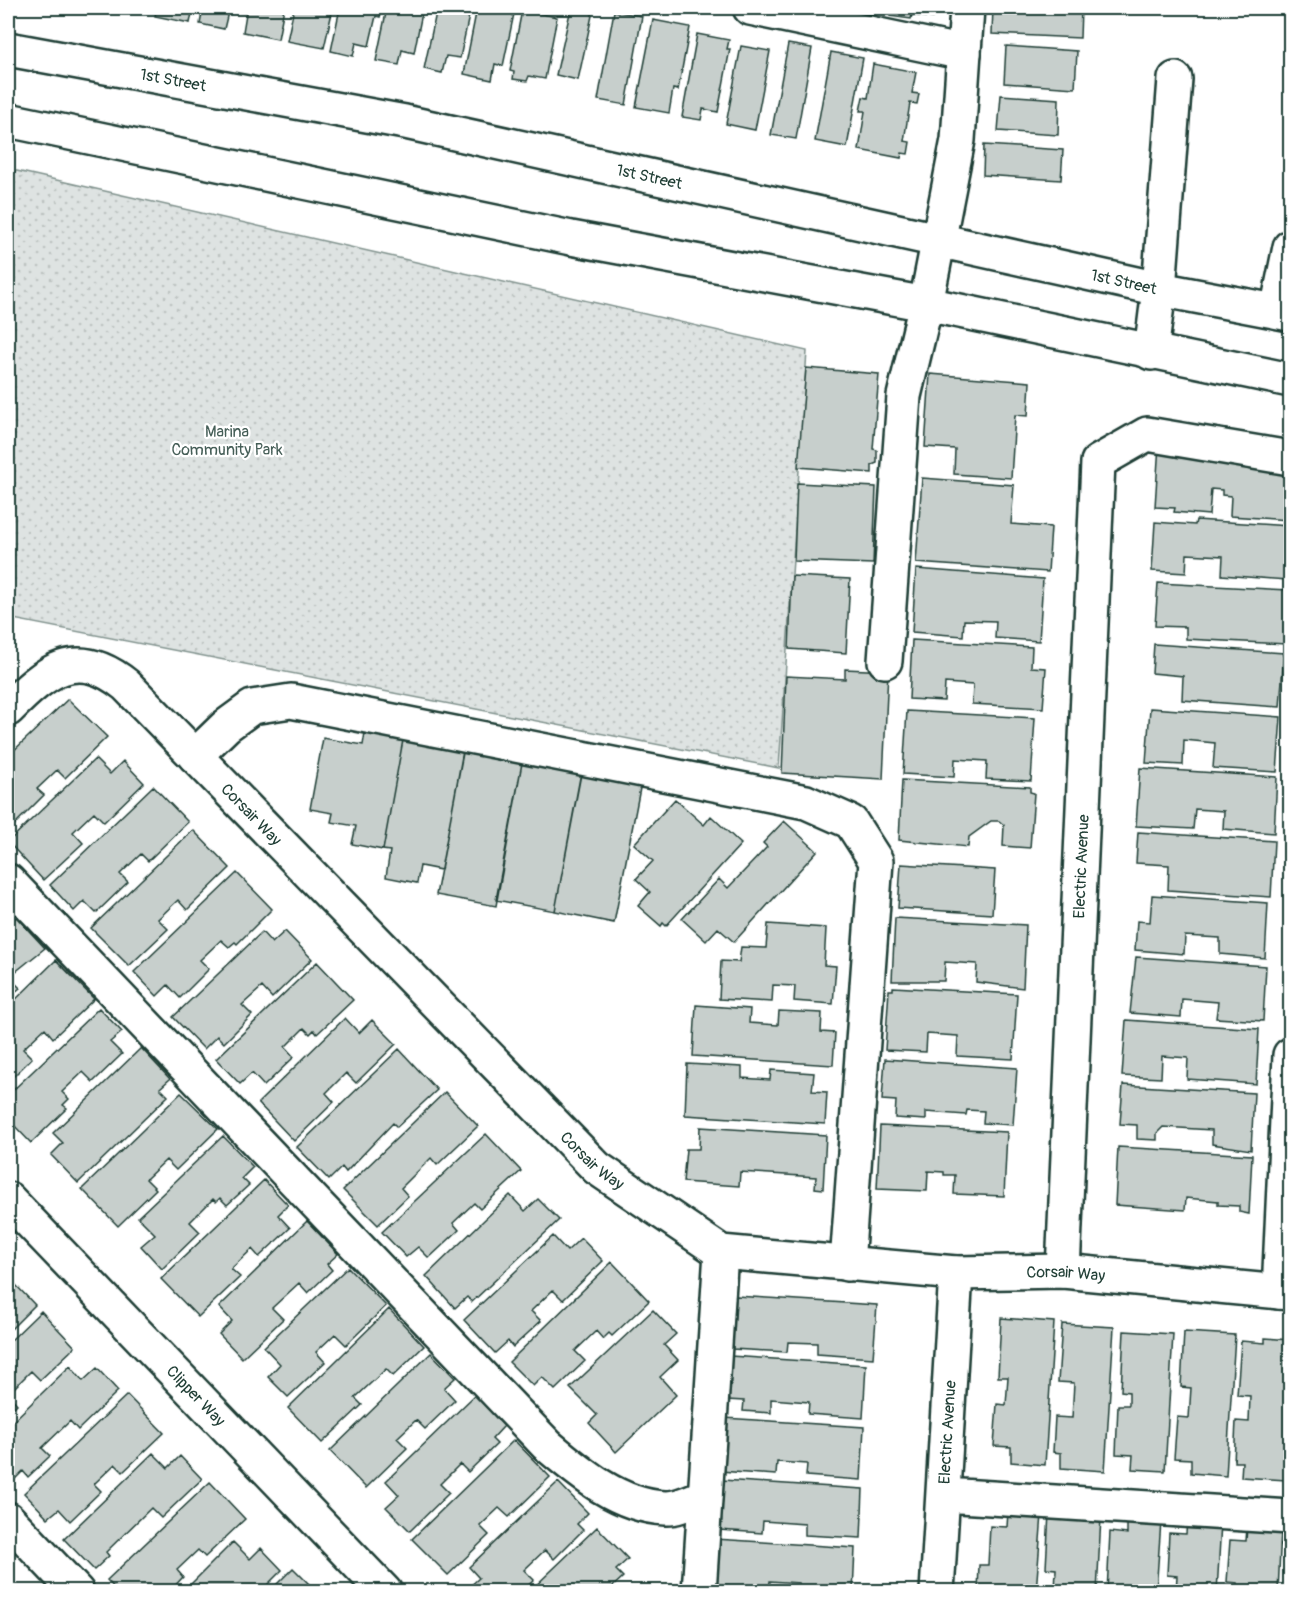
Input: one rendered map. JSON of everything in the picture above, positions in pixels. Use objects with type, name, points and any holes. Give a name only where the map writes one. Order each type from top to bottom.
[{"type":"street","points":[[750,8],[964,53]]},
{"type":"street","points":[[885,661],[904,396],[926,304],[958,140],[967,8]]},
{"type":"street","name":"1st Street","points":[[8,49],[405,122],[939,238],[1160,289],[1284,313]]},
{"type":"street","points":[[1151,353],[1160,289],[1175,79]]},
{"type":"street","points":[[8,120],[571,238],[926,304],[1151,353],[1290,380]]},
{"type":"street","points":[[1284,313],[1290,247]]},
{"type":"street","name":"Electric Avenue","points":[[1063,1271],[1098,462],[1147,434],[1290,459]]},
{"type":"street","name":"Corsair Way","points":[[8,709],[49,672],[69,665],[90,666],[110,672],[195,756],[597,1168],[721,1252],[956,1273],[1063,1271],[1285,1293]]},
{"type":"street","points":[[195,756],[226,726],[252,707],[291,701],[806,802],[851,822],[876,861],[847,1264]]},
{"type":"street","points":[[8,881],[547,1445],[582,1475],[624,1498],[666,1509],[705,1496]]},
{"type":"street","points":[[1285,1293],[1290,1055]]},
{"type":"street","name":"Clipper Way","points":[[8,1199],[385,1592]]},
{"type":"street","points":[[699,1592],[721,1252]]},
{"type":"street","name":"Electric Avenue","points":[[937,1592],[956,1273]]},
{"type":"street","points":[[944,1495],[1290,1517]]},
{"type":"street","points":[[8,1518],[76,1592]]},
{"type":"green space","name":"Marina Community Park","points":[[8,169],[807,351],[779,768],[8,618]]},
{"type":"building","points":[[116,8],[149,8],[148,13]]},
{"type":"building","points":[[157,8],[193,8],[190,23],[155,16]]},
{"type":"building","points":[[203,8],[229,8],[224,29],[200,24]]},
{"type":"building","points":[[247,8],[284,8],[278,39],[243,32]]},
{"type":"building","points":[[294,8],[333,8],[324,48],[287,41]]},
{"type":"building","points":[[340,8],[382,8],[380,17],[376,16],[369,46],[356,43],[353,56],[331,51]]},
{"type":"building","points":[[387,8],[423,8],[414,53],[402,50],[399,65],[376,61]]},
{"type":"building","points":[[437,8],[470,11],[460,58],[446,56],[442,73],[424,69]]},
{"type":"building","points":[[477,8],[515,9],[503,66],[495,64],[492,80],[464,74]]},
{"type":"building","points":[[571,8],[593,11],[578,80],[556,75]]},
{"type":"building","points":[[843,8],[878,8],[876,15]]},
{"type":"building","points":[[891,8],[935,8],[933,18],[912,15],[911,19],[890,16]]},
{"type":"building","points":[[993,8],[1081,8],[1080,38],[992,34]]},
{"type":"building","points":[[522,10],[557,17],[545,79],[529,76],[527,81],[513,79],[514,72],[510,71]]},
{"type":"building","points":[[614,11],[642,16],[626,105],[598,100]]},
{"type":"building","points":[[653,20],[690,27],[678,90],[673,89],[669,113],[636,107]]},
{"type":"building","points":[[697,34],[729,40],[727,49],[730,49],[718,112],[703,109],[701,120],[682,117]]},
{"type":"building","points":[[788,44],[812,48],[796,139],[771,135]]},
{"type":"building","points":[[741,46],[770,51],[755,130],[726,124]]},
{"type":"building","points":[[1006,46],[1077,51],[1075,88],[1004,83]]},
{"type":"building","points":[[831,52],[863,58],[847,147],[815,141]]},
{"type":"building","points":[[873,64],[916,72],[912,93],[919,94],[917,104],[910,103],[904,141],[910,142],[908,154],[902,153],[901,158],[859,150],[865,111],[860,111],[863,97],[868,98]]},
{"type":"building","points":[[1001,95],[1059,99],[1058,135],[998,131]]},
{"type":"building","points":[[984,145],[1063,150],[1061,180],[983,175]]},
{"type":"building","points":[[806,368],[879,374],[873,449],[877,450],[877,463],[872,465],[872,473],[798,467]]},
{"type":"building","points":[[930,374],[1030,382],[1028,416],[1015,415],[1011,478],[954,474],[955,449],[925,447]]},
{"type":"building","points":[[1159,444],[1287,464],[1286,475],[1290,475],[1290,520],[1230,516],[1231,496],[1222,495],[1222,490],[1211,489],[1209,515],[1174,512],[1175,508],[1155,507]]},
{"type":"building","points":[[922,478],[1014,485],[1011,524],[1051,527],[1048,572],[916,563]]},
{"type":"building","points":[[797,483],[876,487],[873,564],[794,561]]},
{"type":"building","points":[[1196,520],[1290,526],[1287,580],[1222,575],[1223,556],[1187,554],[1186,573],[1152,571],[1155,522],[1195,525]]},
{"type":"building","points":[[916,569],[1043,579],[1039,641],[995,638],[996,621],[964,620],[963,636],[912,632]]},
{"type":"building","points":[[792,576],[850,579],[846,653],[789,649]]},
{"type":"building","points":[[1158,583],[1288,590],[1286,644],[1186,639],[1186,627],[1155,626]]},
{"type":"building","points":[[912,640],[1032,647],[1031,667],[1046,668],[1043,708],[972,704],[973,685],[945,683],[944,701],[909,699]]},
{"type":"building","points":[[1154,644],[1284,653],[1280,707],[1182,700],[1183,676],[1152,673]]},
{"type":"building","points":[[845,669],[888,671],[883,779],[782,773],[786,676],[845,679]]},
{"type":"building","points":[[68,699],[107,737],[65,778],[57,770],[37,789],[44,795],[14,825],[8,819],[8,756]]},
{"type":"building","points":[[1150,708],[1281,717],[1277,772],[1213,768],[1215,743],[1184,740],[1183,765],[1146,763]]},
{"type":"building","points":[[907,711],[1035,718],[1031,781],[986,779],[987,761],[955,759],[954,777],[903,774]]},
{"type":"building","points":[[365,733],[403,740],[383,850],[352,844],[356,826],[331,822],[333,813],[310,809],[323,738],[363,745]]},
{"type":"building","points":[[403,740],[463,751],[441,870],[420,866],[417,883],[386,877],[390,851],[383,850]]},
{"type":"building","points":[[463,753],[522,763],[496,906],[436,895]]},
{"type":"building","points":[[95,759],[110,774],[123,761],[144,783],[104,822],[94,812],[73,832],[83,843],[43,880],[8,842]]},
{"type":"building","points":[[522,763],[581,774],[555,911],[496,900]]},
{"type":"building","points":[[1140,768],[1277,777],[1274,833],[1223,829],[1224,811],[1195,809],[1193,829],[1136,826]]},
{"type":"building","points":[[581,772],[641,783],[614,923],[555,911]]},
{"type":"building","points":[[902,780],[1030,787],[1030,792],[1034,793],[1030,848],[1003,846],[1004,825],[999,821],[991,821],[969,837],[968,847],[899,840]]},
{"type":"building","points":[[153,786],[188,822],[148,861],[141,854],[120,874],[128,882],[96,913],[84,901],[74,911],[50,885]]},
{"type":"building","points":[[675,799],[704,825],[711,816],[741,844],[666,926],[663,923],[661,926],[638,906],[650,892],[636,879],[653,861],[634,844]]},
{"type":"building","points":[[784,821],[817,851],[734,942],[718,928],[706,941],[682,919],[719,879],[728,888],[767,847],[763,843]]},
{"type":"building","points":[[193,830],[230,868],[187,910],[178,900],[158,919],[168,929],[129,966],[91,928]]},
{"type":"building","points":[[1138,832],[1274,841],[1271,897],[1168,890],[1169,865],[1136,863]]},
{"type":"building","points":[[901,864],[995,870],[992,914],[898,908]]},
{"type":"building","points":[[237,873],[272,909],[237,944],[235,942],[229,947],[221,940],[200,960],[209,969],[180,998],[168,985],[157,996],[134,972]]},
{"type":"building","points":[[1152,895],[1268,903],[1265,958],[1220,954],[1220,938],[1185,936],[1184,954],[1135,950],[1137,921],[1150,922]]},
{"type":"building","points":[[16,917],[45,948],[9,977],[20,988],[10,996],[8,994],[8,925]]},
{"type":"building","points":[[895,918],[1026,925],[1023,988],[976,982],[977,964],[945,962],[944,981],[892,981]]},
{"type":"building","points":[[768,924],[826,928],[824,965],[836,966],[833,1004],[794,1001],[795,986],[773,985],[772,1002],[719,999],[721,961],[739,962],[741,947],[766,948]]},
{"type":"building","points":[[285,931],[312,959],[272,998],[262,987],[242,1005],[252,1015],[224,1043],[217,1036],[204,1049],[173,1017],[262,932],[272,943]]},
{"type":"building","points":[[1136,957],[1266,966],[1263,1021],[1216,1018],[1218,1002],[1182,999],[1181,1017],[1130,1013]]},
{"type":"building","points":[[56,960],[94,999],[53,1038],[45,1028],[23,1049],[32,1058],[8,1082],[8,1007]]},
{"type":"building","points":[[317,962],[353,1000],[317,1034],[314,1030],[310,1034],[304,1028],[285,1047],[294,1057],[264,1086],[252,1073],[240,1084],[216,1059]]},
{"type":"building","points":[[893,987],[1017,994],[1013,1059],[957,1056],[958,1036],[927,1034],[926,1052],[885,1050],[889,990],[893,990]]},
{"type":"building","points":[[696,1005],[750,1009],[749,1023],[778,1025],[779,1011],[822,1013],[821,1032],[835,1033],[833,1065],[693,1056]]},
{"type":"building","points":[[99,1008],[122,1032],[110,1042],[122,1054],[93,1082],[83,1072],[62,1092],[69,1099],[63,1105],[67,1108],[31,1143],[8,1119],[8,1095]]},
{"type":"building","points":[[345,1018],[359,1033],[372,1020],[396,1044],[356,1083],[346,1073],[326,1093],[334,1102],[294,1141],[258,1103]]},
{"type":"building","points":[[1126,1020],[1259,1029],[1256,1084],[1187,1079],[1188,1058],[1162,1056],[1161,1078],[1122,1076]]},
{"type":"building","points":[[141,1048],[170,1079],[160,1088],[168,1096],[78,1183],[51,1155],[63,1143],[53,1133]]},
{"type":"building","points":[[399,1049],[437,1090],[397,1127],[393,1123],[346,1172],[342,1167],[329,1180],[297,1147]]},
{"type":"building","points":[[885,1059],[1017,1068],[1013,1125],[983,1123],[984,1111],[967,1110],[966,1115],[926,1112],[926,1120],[895,1118],[896,1101],[882,1100]]},
{"type":"building","points":[[687,1064],[742,1067],[742,1078],[770,1080],[771,1070],[814,1073],[812,1091],[827,1092],[825,1124],[685,1115]]},
{"type":"building","points":[[1123,1085],[1254,1093],[1251,1150],[1212,1144],[1212,1130],[1163,1127],[1157,1133],[1157,1140],[1137,1139],[1137,1125],[1120,1124]]},
{"type":"building","points":[[445,1092],[478,1126],[437,1165],[431,1158],[401,1188],[408,1196],[378,1225],[343,1190]]},
{"type":"building","points":[[181,1093],[218,1129],[176,1170],[166,1160],[146,1179],[156,1189],[118,1226],[82,1189]]},
{"type":"building","points":[[880,1126],[1007,1132],[1004,1196],[954,1194],[955,1175],[928,1171],[927,1191],[877,1189]]},
{"type":"building","points":[[700,1127],[826,1135],[823,1189],[815,1188],[816,1177],[740,1172],[739,1186],[683,1182],[686,1149],[699,1149]]},
{"type":"building","points":[[486,1134],[521,1171],[480,1209],[474,1203],[453,1223],[459,1230],[429,1258],[418,1247],[406,1257],[382,1232]]},
{"type":"building","points":[[223,1136],[253,1167],[242,1178],[249,1185],[227,1205],[220,1198],[216,1202],[213,1199],[190,1222],[200,1232],[162,1269],[141,1246],[155,1234],[138,1217]]},
{"type":"building","points":[[1118,1147],[1252,1155],[1249,1214],[1239,1212],[1239,1206],[1218,1205],[1218,1201],[1186,1198],[1185,1210],[1115,1205]]},
{"type":"building","points":[[264,1180],[288,1205],[278,1215],[290,1228],[259,1257],[252,1249],[231,1269],[240,1277],[198,1317],[161,1279]]},
{"type":"building","points":[[510,1195],[525,1211],[538,1199],[559,1220],[472,1302],[467,1297],[455,1308],[426,1276]]},
{"type":"building","points":[[307,1221],[338,1254],[327,1264],[332,1270],[308,1293],[299,1283],[272,1308],[283,1319],[242,1358],[219,1334],[232,1321],[219,1307]]},
{"type":"building","points":[[553,1236],[567,1251],[581,1238],[603,1261],[563,1300],[553,1290],[531,1311],[541,1321],[513,1347],[508,1341],[495,1353],[464,1320]]},
{"type":"building","points":[[612,1262],[649,1301],[612,1336],[609,1333],[603,1339],[596,1331],[575,1351],[585,1361],[555,1390],[542,1377],[533,1386],[509,1362]]},
{"type":"building","points":[[348,1267],[386,1306],[346,1345],[335,1334],[316,1352],[325,1362],[288,1397],[268,1377],[280,1364],[264,1347]]},
{"type":"building","points":[[8,1281],[11,1284],[13,1282],[35,1305],[8,1332]]},
{"type":"building","points":[[736,1296],[877,1305],[873,1358],[817,1354],[817,1343],[788,1342],[787,1352],[732,1349]]},
{"type":"building","points":[[389,1309],[424,1346],[393,1376],[386,1369],[355,1398],[362,1405],[322,1443],[288,1408]]},
{"type":"building","points":[[653,1310],[676,1334],[664,1345],[678,1360],[660,1377],[676,1395],[616,1452],[589,1423],[597,1415],[570,1388]]},
{"type":"building","points":[[41,1311],[75,1347],[40,1380],[31,1371],[8,1394],[8,1343]]},
{"type":"building","points":[[1001,1318],[1054,1322],[1045,1465],[1011,1462],[1011,1447],[994,1446],[997,1404],[1006,1405],[1008,1377],[998,1377]]},
{"type":"building","points":[[1062,1324],[1114,1327],[1105,1471],[1061,1468],[1061,1453],[1053,1452],[1055,1417],[1072,1418],[1074,1383],[1058,1382]]},
{"type":"building","points":[[1124,1331],[1173,1334],[1165,1471],[1132,1469],[1133,1455],[1116,1454],[1118,1405],[1129,1405],[1129,1392],[1121,1391]]},
{"type":"building","points":[[1184,1332],[1235,1335],[1226,1476],[1191,1473],[1191,1459],[1174,1458],[1177,1417],[1189,1418],[1191,1388],[1181,1387]]},
{"type":"building","points":[[1265,1338],[1290,1340],[1286,1480],[1241,1477],[1242,1462],[1234,1462],[1236,1421],[1249,1422],[1250,1396],[1237,1395],[1241,1341],[1265,1343]]},
{"type":"building","points":[[431,1353],[455,1378],[444,1388],[455,1400],[425,1429],[416,1420],[397,1438],[407,1448],[366,1488],[330,1451]]},
{"type":"building","points":[[730,1356],[866,1365],[863,1418],[808,1414],[809,1402],[771,1399],[771,1413],[743,1411],[744,1401],[727,1400]]},
{"type":"building","points":[[70,1366],[83,1381],[97,1368],[118,1391],[78,1430],[70,1421],[42,1448],[50,1456],[28,1477],[23,1471],[11,1483],[8,1479],[8,1426]]},
{"type":"building","points":[[8,1394],[17,1404],[8,1413]]},
{"type":"building","points":[[127,1395],[164,1433],[123,1472],[115,1464],[94,1484],[101,1491],[70,1521],[59,1509],[48,1518],[24,1493]]},
{"type":"building","points":[[475,1395],[504,1426],[492,1439],[497,1444],[468,1472],[460,1464],[440,1484],[449,1493],[410,1531],[386,1507],[399,1495],[386,1481]]},
{"type":"building","points":[[724,1418],[864,1427],[861,1480],[806,1476],[807,1464],[777,1462],[776,1475],[720,1471]]},
{"type":"building","points":[[514,1440],[550,1477],[509,1517],[499,1508],[480,1526],[489,1535],[448,1575],[412,1539]]},
{"type":"building","points":[[153,1453],[168,1468],[180,1456],[202,1479],[161,1518],[151,1508],[106,1552],[109,1556],[94,1570],[64,1539]]},
{"type":"building","points":[[722,1480],[863,1489],[861,1538],[805,1535],[805,1524],[763,1521],[762,1533],[719,1530]]},
{"type":"building","points":[[210,1482],[245,1519],[205,1557],[198,1550],[177,1570],[183,1577],[169,1592],[118,1592],[107,1580]]},
{"type":"building","points":[[558,1482],[588,1513],[577,1524],[583,1530],[554,1559],[545,1550],[524,1570],[534,1580],[521,1592],[470,1592],[467,1589],[479,1578],[469,1567]]},
{"type":"building","points":[[1008,1512],[1042,1514],[1036,1592],[978,1592],[979,1565],[988,1565],[990,1526],[1007,1527]]},
{"type":"building","points":[[1049,1513],[1101,1517],[1097,1592],[1055,1592],[1056,1569],[1046,1568]]},
{"type":"building","points":[[1127,1519],[1161,1521],[1156,1592],[1107,1592],[1110,1532],[1127,1534]]},
{"type":"building","points":[[1187,1520],[1221,1522],[1217,1592],[1176,1592],[1177,1576],[1167,1575],[1169,1533],[1186,1534]]},
{"type":"building","points":[[597,1527],[628,1559],[616,1570],[623,1577],[607,1592],[529,1592]]},
{"type":"building","points":[[1247,1527],[1281,1529],[1278,1592],[1237,1592],[1238,1583],[1227,1582],[1230,1540],[1246,1541]]},
{"type":"building","points":[[715,1539],[855,1548],[853,1592],[798,1592],[799,1583],[770,1581],[769,1592],[728,1592],[729,1585],[712,1584]]},
{"type":"building","points":[[233,1542],[250,1559],[261,1548],[282,1570],[260,1592],[183,1592]]},
{"type":"building","points":[[293,1568],[317,1592],[269,1592]]}]
